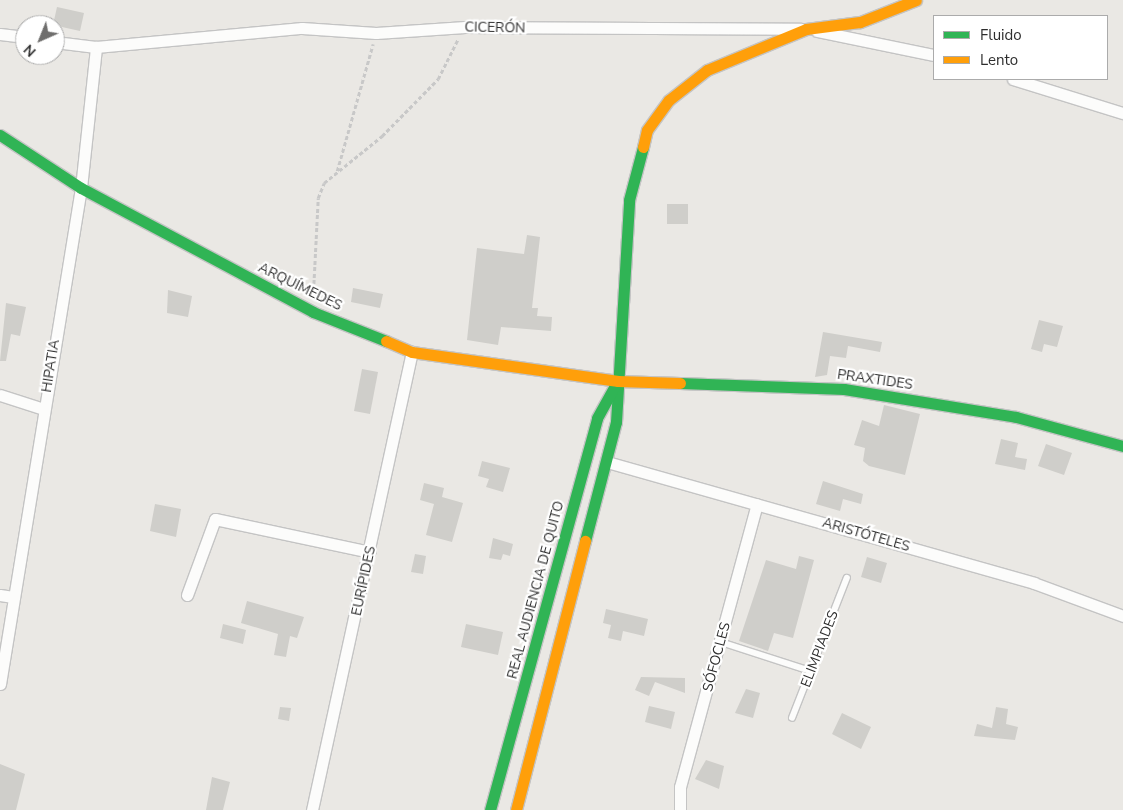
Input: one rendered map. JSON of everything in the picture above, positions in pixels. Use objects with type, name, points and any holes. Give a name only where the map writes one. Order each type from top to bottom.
[{"type":"main road","name":"REAL AUDIENCIA DE QUITO","points":[[516,810],[607,462],[618,381],[629,200],[647,130],[669,100],[707,70],[806,29],[860,22],[906,8],[916,0]]},
{"type":"main road","name":"ARQUÍMEDES","points":[[0,135],[81,188],[313,312],[412,352],[618,381]]},
{"type":"main road","name":"REAL AUDIENCIA DE QUITO","points":[[490,810],[597,418],[618,381]]},
{"type":"main road","name":"PRAXTIDES","points":[[618,381],[844,389],[1016,417],[1123,446]]},
{"type":"street","name":"CICERÓN","points":[[65,43],[96,48],[302,28],[376,33],[465,27],[806,29],[933,55]]},
{"type":"street","points":[[0,34],[15,36]]},
{"type":"street","name":"HIPATIA","points":[[0,684],[81,188],[96,48]]},
{"type":"street","points":[[1016,80],[1123,113]]},
{"type":"street","name":"EURÍPIDES","points":[[312,810],[370,552],[412,352]]},
{"type":"street","points":[[0,395],[44,409]]},
{"type":"street","name":"ARISTÓTELES","points":[[607,462],[1034,583],[1123,616]]},
{"type":"street","name":"SÓFOCLES","points":[[680,810],[680,787],[757,504]]},
{"type":"street","points":[[187,595],[215,519],[370,552]]},
{"type":"street","points":[[0,595],[13,597]]},
{"type":"lane","name":"ELIMPIADES","points":[[792,718],[847,578]]},
{"type":"lane","points":[[721,642],[811,671]]},
{"type":"path","points":[[313,312],[318,198],[324,183],[382,136],[438,78],[465,27]]},
{"type":"path","points":[[336,172],[376,33]]},
{"type":"building","points":[[57,7],[84,13],[80,31],[65,28],[65,15],[55,15]]},
{"type":"building","points":[[667,204],[688,204],[688,224],[667,224]]},
{"type":"building","points":[[527,235],[540,237],[532,308],[538,308],[537,316],[552,317],[551,331],[501,327],[498,345],[467,340],[477,248],[524,254]]},
{"type":"building","points":[[353,288],[383,294],[380,308],[351,302]]},
{"type":"building","points":[[168,290],[192,296],[188,317],[167,313]]},
{"type":"building","points":[[6,303],[26,307],[20,336],[11,334],[6,361],[0,361]]},
{"type":"building","points":[[1039,320],[1063,326],[1057,347],[1044,344],[1042,352],[1031,349]]},
{"type":"building","points":[[823,332],[882,342],[880,352],[848,346],[846,358],[830,356],[827,375],[815,377]]},
{"type":"building","points":[[362,369],[378,372],[370,414],[354,411]]},
{"type":"building","points":[[884,405],[920,414],[905,475],[869,466],[863,461],[865,448],[854,445],[862,420],[879,426]]},
{"type":"building","points":[[1001,439],[1018,443],[1015,457],[1027,459],[1025,470],[995,464]]},
{"type":"building","points":[[1046,444],[1072,453],[1064,475],[1038,466]]},
{"type":"building","points":[[482,461],[510,468],[503,492],[486,487],[489,479],[478,476]]},
{"type":"building","points":[[823,481],[863,494],[861,504],[843,499],[840,511],[816,504]]},
{"type":"building","points":[[424,483],[444,488],[442,497],[463,503],[452,542],[426,535],[434,504],[420,500]]},
{"type":"building","points":[[155,504],[181,509],[176,537],[150,531]]},
{"type":"building","points":[[493,538],[513,544],[510,556],[503,554],[501,560],[489,558]]},
{"type":"building","points":[[415,554],[426,556],[423,574],[411,572]]},
{"type":"building","points":[[799,556],[814,560],[793,638],[774,633],[768,651],[739,641],[766,560],[796,569]]},
{"type":"building","points":[[867,557],[887,563],[881,583],[861,577]]},
{"type":"building","points":[[247,601],[304,617],[297,638],[290,636],[286,657],[274,655],[278,634],[241,623]]},
{"type":"building","points":[[606,609],[648,619],[644,636],[623,631],[621,641],[608,638],[611,625],[603,623]]},
{"type":"building","points":[[223,624],[246,630],[243,644],[220,638]]},
{"type":"building","points":[[466,624],[503,632],[498,655],[461,647]]},
{"type":"building","points":[[641,677],[685,678],[685,693],[655,682],[649,696],[635,690]]},
{"type":"building","points":[[746,689],[760,693],[753,718],[735,713]]},
{"type":"building","points":[[649,706],[675,712],[671,729],[645,722]]},
{"type":"building","points":[[280,707],[291,708],[289,721],[278,719]]},
{"type":"building","points":[[996,707],[1008,709],[1006,724],[1018,727],[1015,740],[974,736],[977,724],[992,728]]},
{"type":"building","points":[[842,713],[871,727],[861,749],[832,734]]},
{"type":"building","points":[[706,760],[724,766],[719,789],[695,779]]},
{"type":"building","points":[[0,764],[25,774],[16,810],[0,810]]},
{"type":"building","points":[[212,777],[230,782],[223,810],[206,810]]},
{"type":"traffic: fast","points":[[0,135],[81,188],[313,312],[386,341]]},
{"type":"traffic: fast","points":[[585,541],[616,422],[629,200],[643,147]]},
{"type":"traffic: fast","points":[[680,383],[844,389],[1016,417],[1123,446]]},
{"type":"traffic: fast","points":[[490,810],[597,418],[616,384]]},
{"type":"traffic: slow","points":[[643,147],[647,130],[669,100],[707,70],[806,29],[860,22],[916,0]]},
{"type":"traffic: slow","points":[[386,341],[412,352],[618,381],[680,383]]},
{"type":"traffic: slow","points":[[516,810],[585,541]]}]
